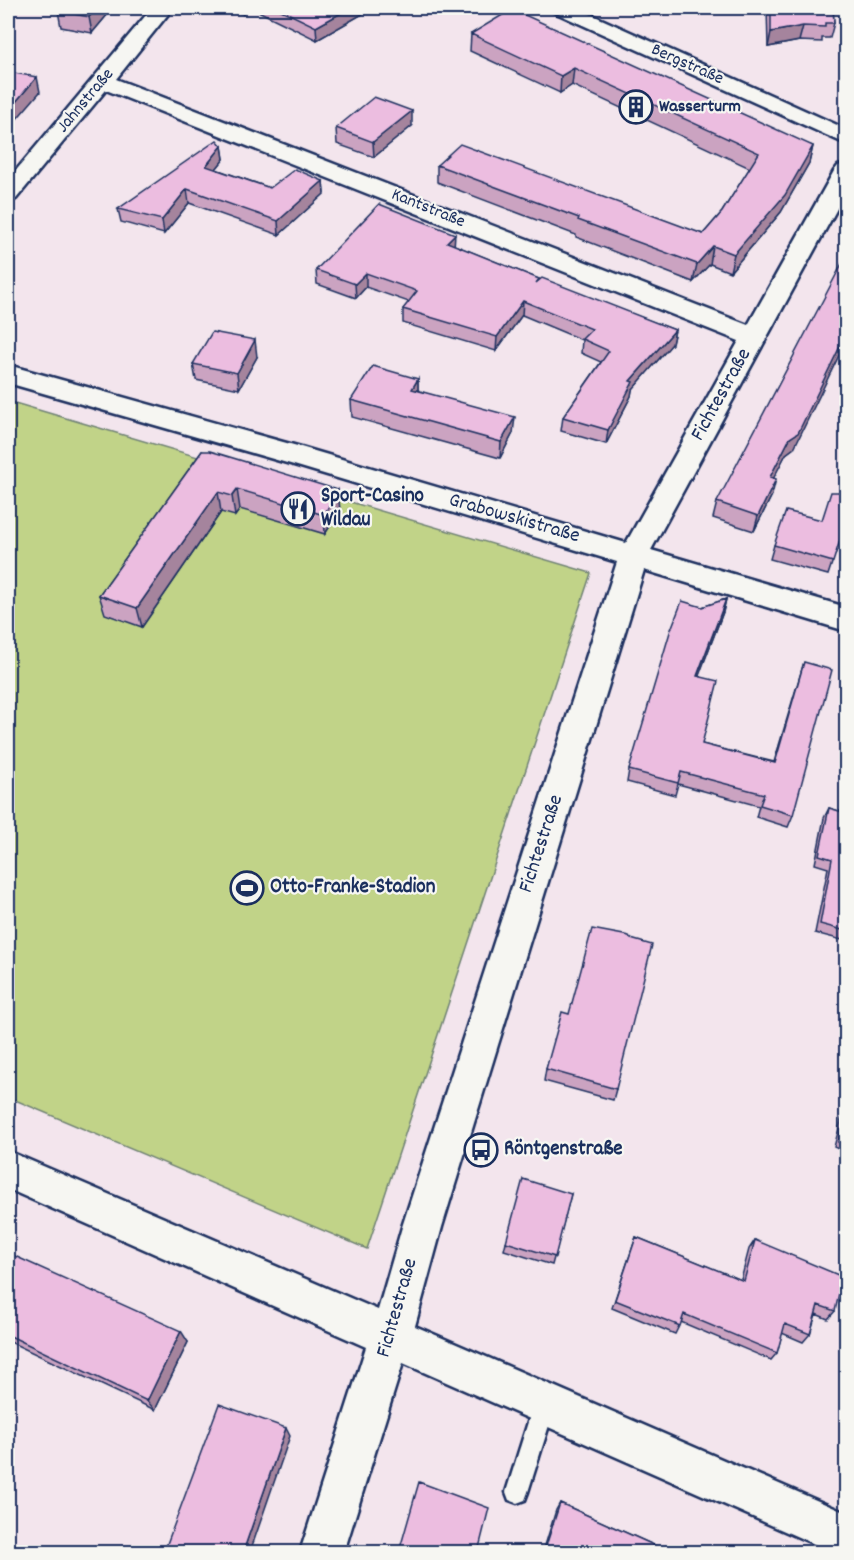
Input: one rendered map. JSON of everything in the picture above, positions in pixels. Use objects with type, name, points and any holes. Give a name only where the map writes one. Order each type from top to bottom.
[{"type":"street","name":"Jahnstraße","points":[[8,194],[163,8]]},
{"type":"street","name":"Bergstraße","points":[[561,8],[846,137]]},
{"type":"street","name":"Kantstraße","points":[[102,81],[754,337]]},
{"type":"street","name":"Fichtestraße","points":[[322,1552],[634,555],[846,171]]},
{"type":"street","name":"Grabowskistraße","points":[[8,374],[634,555],[846,619]]},
{"type":"street","points":[[8,1170],[846,1535]]},
{"type":"lane","points":[[517,1492],[545,1403]]},
{"type":"green space","name":"Otto-Franke-Stadion","points":[[8,401],[591,573],[367,1249],[8,1097]]},
{"type":"building","points":[[61,8],[97,8],[89,17],[58,11]]},
{"type":"building","points":[[277,8],[350,8],[316,27]]},
{"type":"building","points":[[771,8],[833,8],[834,23],[825,23],[825,27],[803,26],[771,32]]},
{"type":"building","points":[[509,11],[516,11],[813,146],[785,195],[734,254],[713,246],[697,264],[437,165],[460,144],[703,234],[722,212],[759,153],[574,68],[561,76],[471,34]]},
{"type":"building","points":[[8,72],[37,77],[8,111]]},
{"type":"building","points":[[374,97],[412,111],[373,142],[336,128]]},
{"type":"building","points":[[217,140],[222,146],[206,166],[270,188],[295,169],[323,181],[278,221],[187,189],[162,220],[118,209]]},
{"type":"building","points":[[379,204],[455,234],[447,242],[539,279],[536,283],[542,278],[675,330],[630,381],[633,382],[608,430],[563,417],[609,351],[582,339],[592,329],[523,301],[497,337],[403,309],[417,291],[366,273],[355,284],[316,270]]},
{"type":"building","points":[[846,256],[846,334],[798,433],[790,438],[770,477],[776,479],[758,516],[717,502]]},
{"type":"building","points":[[212,332],[255,340],[237,373],[193,364]]},
{"type":"building","points":[[373,366],[418,379],[412,389],[515,417],[501,442],[351,400]]},
{"type":"building","points":[[202,451],[210,451],[338,490],[324,515],[237,489],[232,496],[218,492],[137,608],[99,595]]},
{"type":"building","points":[[831,492],[846,493],[846,532],[843,531],[833,562],[774,545],[786,511],[822,520]]},
{"type":"building","points":[[726,599],[697,676],[718,681],[702,744],[775,763],[804,662],[832,670],[793,815],[760,805],[764,794],[681,772],[678,783],[629,770],[670,632],[682,601],[702,607]]},
{"type":"building","points":[[829,808],[846,813],[846,931],[820,924],[832,859],[819,855]]},
{"type":"building","points":[[592,929],[629,936],[631,939],[652,945],[616,1089],[546,1069],[562,1012],[569,1014]]},
{"type":"building","points":[[846,1109],[846,1145],[838,1142]]},
{"type":"building","points":[[523,1179],[571,1194],[555,1257],[506,1242]]},
{"type":"building","points":[[636,1237],[744,1281],[755,1240],[843,1277],[835,1311],[818,1305],[810,1334],[785,1324],[777,1353],[684,1314],[680,1326],[615,1300]]},
{"type":"building","points":[[8,1253],[181,1331],[147,1401],[8,1335]]},
{"type":"building","points":[[219,1404],[286,1428],[243,1552],[164,1552]]},
{"type":"building","points":[[419,1482],[489,1508],[478,1552],[399,1552]]},
{"type":"building","points":[[560,1503],[669,1552],[544,1552]]},
{"type":"place","name":"Wasserturm","points":[[636,107]]},
{"type":"place","name":"Sport-Casino Wildau","points":[[298,509]]},
{"type":"place","name":"Otto-Franke-Stadion","points":[[247,888]]},
{"type":"place","name":"Röntgenstraße","points":[[481,1150]]}]
